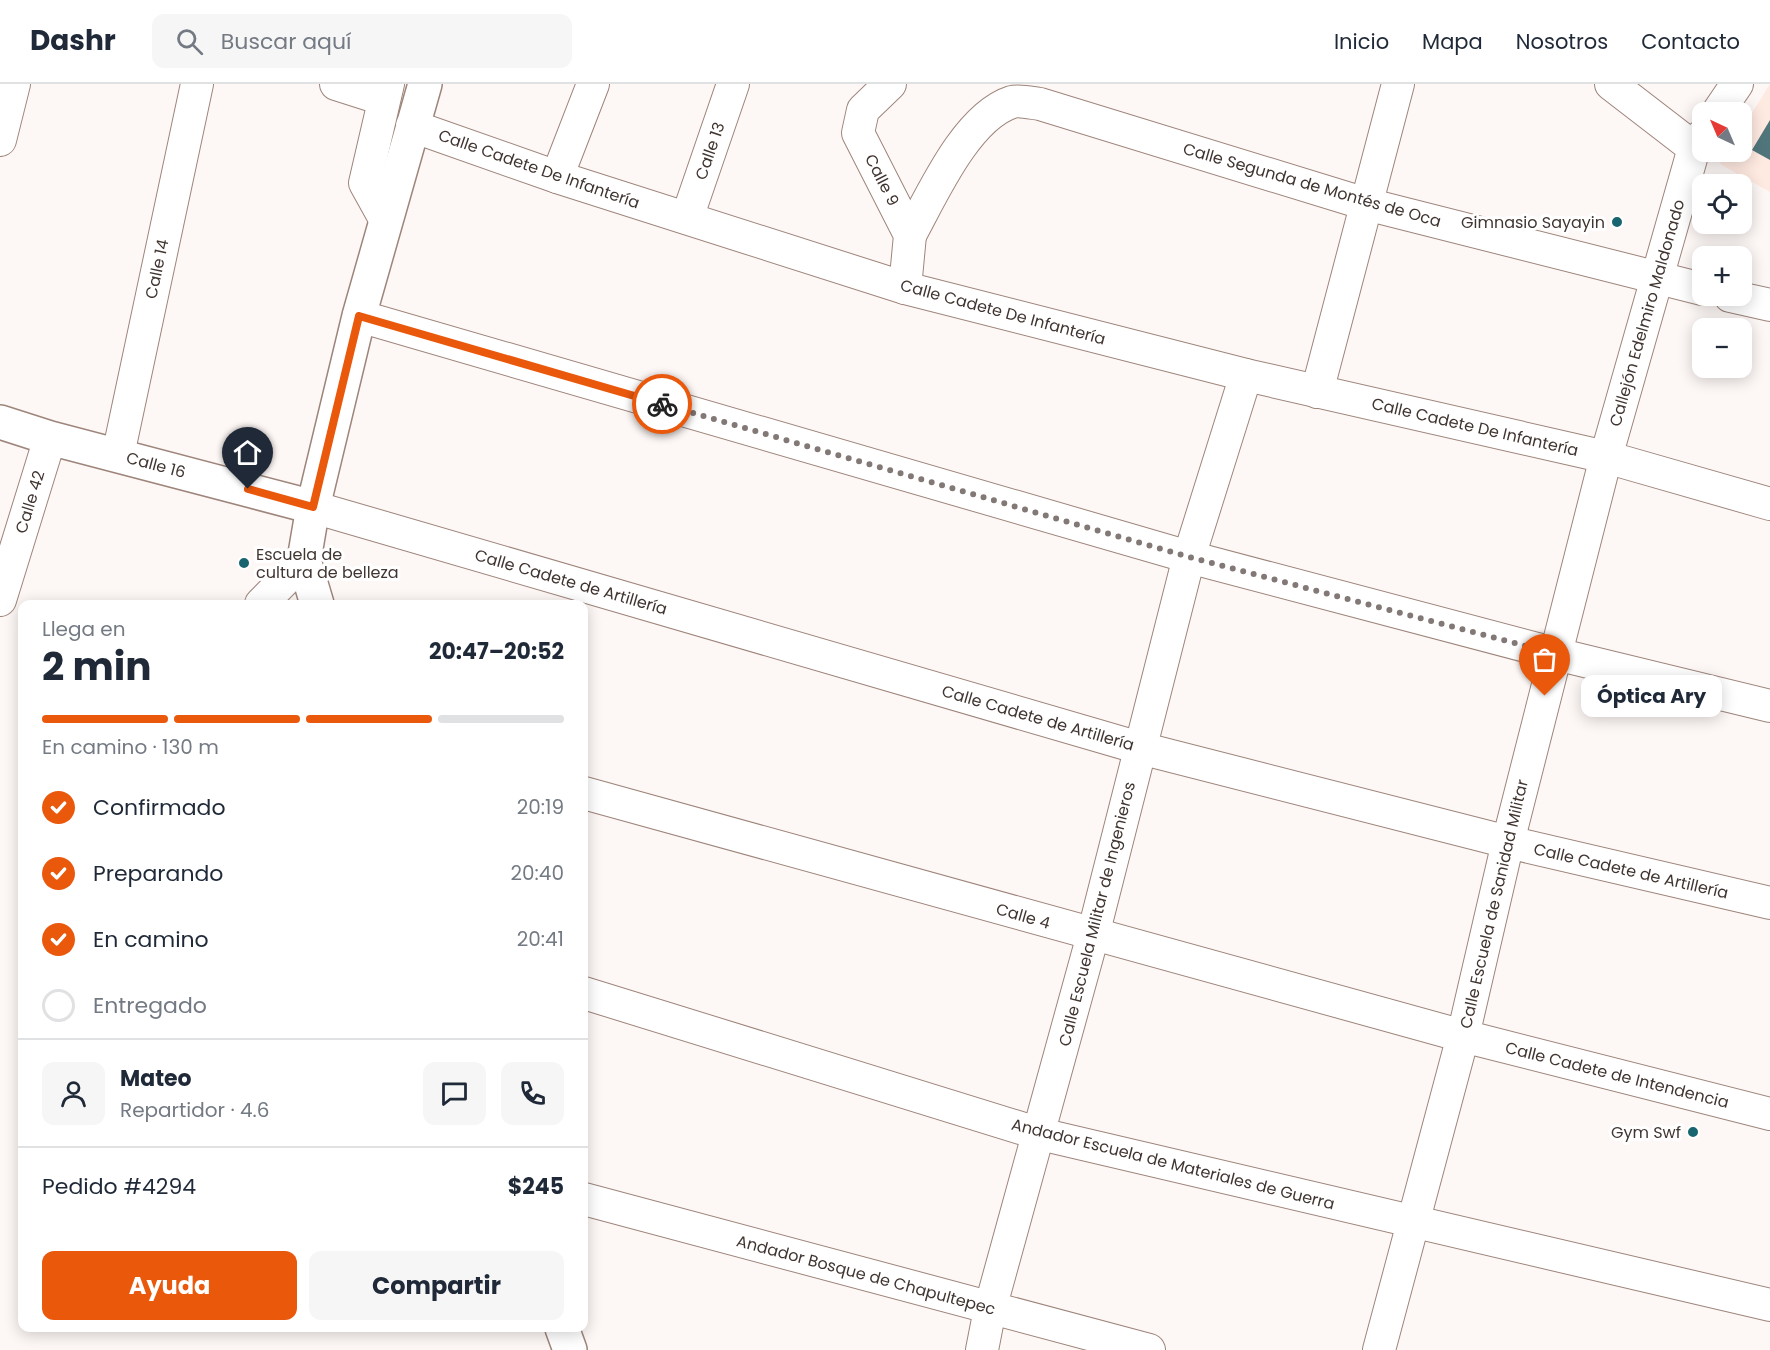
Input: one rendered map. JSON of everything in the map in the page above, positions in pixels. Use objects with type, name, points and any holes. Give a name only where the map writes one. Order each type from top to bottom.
[{"type":"main road","points":[[316,600],[304,560],[313,507],[359,316],[424,84]]},
{"type":"main road","name":"Calle 16","points":[[0,422],[50,438],[313,507]]},
{"type":"main road","points":[[563,1332],[570,1350]]},
{"type":"street","points":[[0,140],[14,84]]},
{"type":"street","name":"Calle 14","points":[[118,455],[197,84]]},
{"type":"street","points":[[336,84],[386,92],[364,183],[385,219]]},
{"type":"street","points":[[557,177],[593,84]]},
{"type":"street","name":"Calle 13","points":[[687,218],[733,84]]},
{"type":"street","name":"Calle 9","points":[[890,84],[863,110],[858,133],[910,235]]},
{"type":"street","points":[[1317,392],[1398,84]]},
{"type":"street","points":[[1611,84],[1692,138]]},
{"type":"street","points":[[1725,102],[1737,84]]},
{"type":"street","name":"Calle Segunda de Montés de Oca","points":[[910,235],[956,153],[979,123],[1013,101],[1040,104],[1366,204],[1692,287]]},
{"type":"street","name":"Calle Cadete De Infantería","points":[[412,126],[557,177],[905,288],[1246,375],[1606,457],[1770,504]]},
{"type":"street","name":"Callejón Edelmiro Maldonado","points":[[1606,457],[1692,162]]},
{"type":"street","points":[[905,288],[910,235]]},
{"type":"street","points":[[1752,301],[1770,305]]},
{"type":"street","points":[[359,316],[1189,557],[1556,654],[1770,706]]},
{"type":"street","name":"Calle Escuela Militar de Ingenieros","points":[[982,1350],[990,1309],[1093,935],[1189,557],[1246,375]]},
{"type":"street","name":"Calle 42","points":[[0,600],[50,438]]},
{"type":"street","name":"Calle Escuela de Sanidad Militar","points":[[1379,1350],[1463,1036],[1508,842],[1606,457]]},
{"type":"street","name":"Calle Cadete de Artillería","points":[[313,507],[1140,748],[1508,842],[1770,903]]},
{"type":"street","points":[[265,600],[304,560]]},
{"type":"street","name":"Calle 4","points":[[588,794],[1463,1036]]},
{"type":"street","name":"Andador Escuela de Materiales de Guerra","points":[[588,994],[1040,1134],[1770,1305]]},
{"type":"street","name":"Calle Cadete de Intendencia","points":[[1463,1036],[1770,1114]]},
{"type":"street","name":"Andador Bosque de Chapultepec","points":[[588,1200],[1149,1350]]},
{"type":"shaded area","points":[[1770,84],[1770,192],[1752,182],[1752,174],[1738,174],[1720,164],[1721,162],[1752,162],[1752,113]]},
{"type":"building","points":[[1770,120],[1770,160],[1752,150]]},
{"type":"way so far","points":[[662,404],[1189,557],[1556,654],[1545,696]]},
{"type":"place","name":"Gimnasio Sayayin","points":[[1617,222]]},
{"type":"place","name":"Escuela de cultura de belleza","points":[[244,563]]},
{"type":"place","name":"Óptica Ary","points":[[1545,696]]},
{"type":"place","name":"Gym Swf","points":[[1693,1132]]},
{"type":"route","points":[[248,489],[313,507],[359,316],[662,404]]}]
